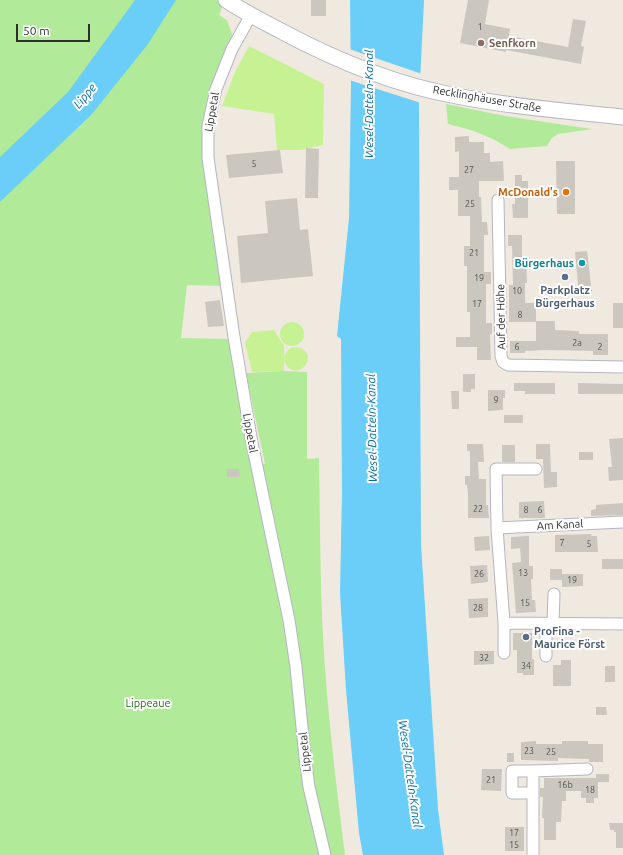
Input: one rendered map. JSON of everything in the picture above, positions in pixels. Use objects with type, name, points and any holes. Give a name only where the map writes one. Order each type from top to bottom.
[{"type":"main road","name":"Recklinghäuser Straße","points":[[231,4],[327,55],[384,77],[456,96],[523,107],[623,117]]},
{"type":"street","name":"Lippetal","points":[[251,15],[232,49],[216,89],[208,126],[208,158],[234,337],[252,443],[289,620],[296,667],[309,787],[325,855]]},
{"type":"street","name":"Auf der Höhe","points":[[498,200],[501,356],[503,362],[508,365],[623,367]]},
{"type":"street","points":[[504,653],[504,623],[496,469],[536,469]]},
{"type":"street","name":"Am Kanal","points":[[498,528],[623,522]]},
{"type":"street","points":[[546,656],[554,594]]},
{"type":"street","points":[[504,623],[623,624]]},
{"type":"street","points":[[532,793],[512,793],[512,771],[588,770]]},
{"type":"street","points":[[533,771],[533,855]]},
{"type":"green space","name":"Lippeaue","points":[[0,0],[225,0],[219,15],[227,20],[233,37],[209,97],[203,131],[224,286],[187,285],[181,338],[232,339],[285,616],[323,855],[0,855]]},
{"type":"green space","points":[[249,46],[324,84],[323,145],[301,150],[277,150],[274,114],[222,106],[235,72]]},
{"type":"green space","points":[[446,104],[505,116],[592,129],[558,134],[552,138],[547,146],[510,149],[493,139],[471,130],[448,124]]},
{"type":"green space","points":[[292,322],[297,323],[303,329],[303,339],[297,345],[292,346],[287,345],[281,339],[280,334],[281,329],[287,323]]},
{"type":"green space","points":[[274,330],[284,346],[284,357],[289,349],[295,347],[301,348],[307,355],[308,360],[306,365],[298,370],[292,370],[284,361],[284,371],[252,372],[245,343],[252,332]]},
{"type":"green space","points":[[284,371],[307,372],[307,459],[319,458],[323,637],[332,746],[345,855],[328,855],[320,824],[259,465],[265,464],[246,373]]},
{"type":"water","name":"Lippe","points":[[135,0],[176,0],[148,44],[92,114],[0,202],[0,157],[68,92]]},
{"type":"water","name":"Wesel-Datteln-Kanal","points":[[350,0],[424,0],[419,102],[421,544],[438,809],[444,855],[363,855],[359,833],[346,690],[340,593],[342,493],[341,339],[337,336],[349,218],[351,84]]},
{"type":"pier","points":[[349,49],[422,74],[421,103],[349,80]]},
{"type":"building","points":[[311,0],[326,0],[326,16],[311,16]]},
{"type":"building","points":[[468,0],[489,0],[485,24],[510,29],[509,36],[568,47],[573,19],[586,21],[581,46],[584,47],[581,64],[460,43]]},
{"type":"building","points":[[469,136],[469,142],[484,142],[484,153],[490,153],[490,162],[503,161],[504,181],[479,181],[482,222],[487,222],[488,235],[484,235],[484,272],[491,272],[491,284],[486,284],[486,323],[492,323],[492,334],[490,334],[491,360],[477,360],[477,347],[456,347],[456,337],[470,337],[470,312],[467,312],[467,266],[464,266],[464,246],[470,246],[470,216],[458,216],[458,190],[449,190],[449,177],[459,177],[459,151],[455,152],[455,137]]},
{"type":"building","points":[[306,148],[319,149],[318,198],[305,198]]},
{"type":"building","points":[[280,150],[283,173],[229,178],[226,155]]},
{"type":"building","name":"McDonald's","points":[[556,161],[575,161],[575,214],[557,214]]},
{"type":"building","points":[[515,175],[522,175],[522,181],[528,181],[528,218],[513,218],[512,204],[515,204]]},
{"type":"building","points":[[297,198],[300,230],[308,229],[313,276],[241,283],[237,236],[268,233],[265,201]]},
{"type":"building","points":[[508,235],[522,235],[522,258],[526,258],[527,283],[525,283],[525,303],[536,303],[536,322],[509,322],[509,285],[513,285],[512,246],[508,246]]},
{"type":"building","name":"Bürgerhaus","points":[[587,251],[592,293],[579,295],[575,252]]},
{"type":"building","points":[[220,300],[224,326],[208,327],[205,302]]},
{"type":"building","points":[[613,303],[623,303],[623,328],[613,328]]},
{"type":"building","points":[[536,321],[555,321],[555,330],[579,331],[579,334],[608,334],[608,355],[593,355],[593,351],[547,350],[525,351],[525,353],[510,353],[510,341],[536,341]]},
{"type":"building","points":[[463,374],[475,374],[475,389],[471,389],[471,392],[463,392]]},
{"type":"building","points":[[514,383],[555,383],[555,394],[525,394],[525,391],[514,391]]},
{"type":"building","points":[[578,383],[623,384],[623,394],[578,394]]},
{"type":"building","points":[[488,390],[505,390],[503,410],[488,411]]},
{"type":"building","points":[[451,391],[459,391],[459,409],[452,409]]},
{"type":"building","points":[[504,415],[523,415],[523,423],[504,423]]},
{"type":"building","points":[[623,438],[623,480],[609,481],[608,467],[612,467],[609,439]]},
{"type":"building","points":[[467,444],[483,444],[484,462],[478,462],[479,479],[486,479],[486,505],[488,505],[489,518],[468,518],[468,494],[467,485],[465,485],[465,476],[470,476],[470,451],[467,451]]},
{"type":"building","points":[[536,444],[550,444],[551,472],[557,472],[557,487],[544,488],[543,459],[536,459]]},
{"type":"building","points":[[502,445],[515,445],[515,462],[502,462]]},
{"type":"building","points":[[579,452],[593,452],[593,460],[579,460]]},
{"type":"building","points":[[227,469],[239,469],[240,477],[227,477]]},
{"type":"building","points":[[544,501],[545,518],[519,518],[519,502]]},
{"type":"building","points":[[623,503],[623,515],[591,516],[591,510],[596,509],[596,505]]},
{"type":"building","points":[[592,534],[591,536],[597,536],[598,552],[555,552],[555,535]]},
{"type":"building","points":[[489,536],[490,550],[475,551],[474,537]]},
{"type":"building","points":[[529,536],[529,566],[533,566],[533,579],[531,579],[532,600],[535,600],[536,612],[516,613],[512,563],[521,562],[520,548],[511,549],[511,537]]},
{"type":"building","points":[[602,559],[623,559],[623,569],[602,569]]},
{"type":"building","points":[[487,565],[488,582],[471,584],[470,566]]},
{"type":"building","points":[[550,569],[562,569],[562,574],[583,574],[583,586],[562,587],[562,580],[550,580]]},
{"type":"building","points":[[488,598],[488,617],[469,618],[468,599]]},
{"type":"building","points":[[513,633],[532,633],[532,659],[534,659],[534,675],[523,675],[523,673],[517,673],[517,650],[513,650]]},
{"type":"building","points":[[474,651],[494,651],[494,664],[474,665]]},
{"type":"building","points":[[561,660],[571,660],[571,686],[553,686],[553,665],[561,665]]},
{"type":"building","points":[[605,666],[615,666],[615,682],[605,682]]},
{"type":"building","points":[[596,707],[606,707],[607,715],[596,715]]},
{"type":"building","points":[[536,741],[536,744],[562,744],[562,741],[588,741],[588,744],[603,744],[603,762],[589,762],[589,759],[558,758],[558,761],[521,760],[521,742]]},
{"type":"building","points":[[507,753],[514,753],[514,762],[507,762]]},
{"type":"building","points":[[482,769],[502,769],[501,791],[481,790]]},
{"type":"building","points":[[596,774],[609,774],[609,782],[598,782],[598,798],[594,798],[594,803],[586,803],[586,798],[581,798],[581,791],[566,791],[566,801],[562,801],[561,822],[556,822],[556,840],[544,840],[544,818],[542,818],[543,797],[540,797],[540,788],[544,788],[544,778],[596,778]]},
{"type":"building","points":[[609,823],[623,823],[623,848],[616,848],[616,832],[614,832],[614,830],[610,830]]},
{"type":"building","points":[[505,827],[524,827],[524,851],[505,851]]},
{"type":"place","name":"Senfkorn","points":[[481,43]]},
{"type":"place","name":"McDonald's","points":[[566,192]]},
{"type":"place","name":"Bürgerhaus","points":[[582,263]]},
{"type":"place","name":"Parkplatz Bürgerhaus","points":[[565,277]]},
{"type":"place","name":"ProFina - Maurice Först","points":[[526,637]]}]
